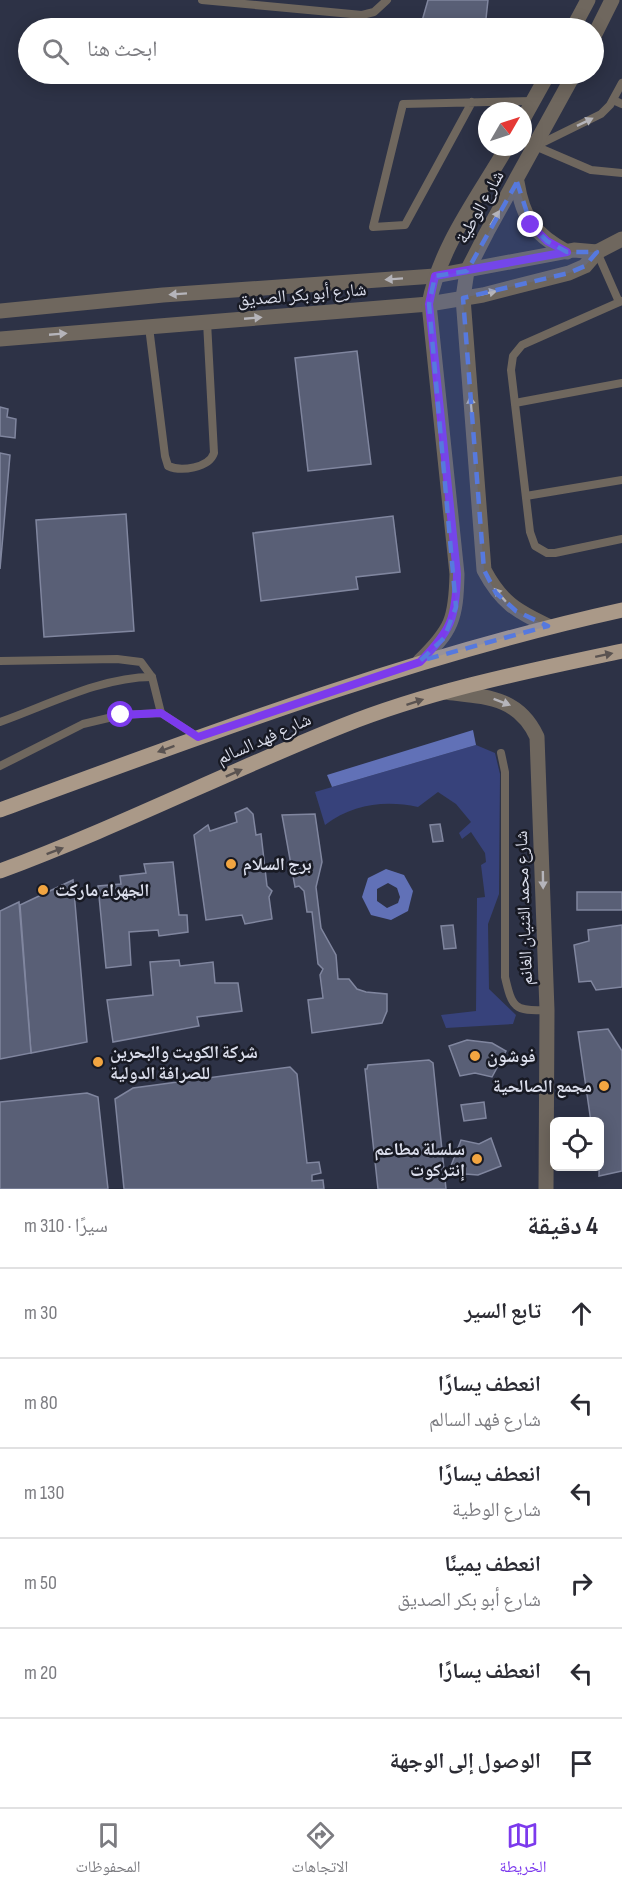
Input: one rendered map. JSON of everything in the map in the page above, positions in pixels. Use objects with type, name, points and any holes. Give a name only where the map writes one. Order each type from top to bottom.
[{"type":"main road","name":"شارع فهد السالم","points":[[0,810],[198,737],[420,662],[548,626],[622,610]]},
{"type":"main road","name":"شارع فهد السالم","points":[[0,871],[86,839],[344,725],[445,692],[622,651]]},
{"type":"street","points":[[578,18],[588,0]]},
{"type":"street","points":[[603,18],[612,0]]},
{"type":"street","points":[[533,101],[542,84]]},
{"type":"street","name":"شارع الوطية","points":[[548,626],[516,611],[496,592],[484,570],[463,298],[467,271],[569,84]]},
{"type":"street","name":"شارع الوطية","points":[[420,662],[444,638],[456,607],[457,574],[429,304],[435,276],[443,256],[502,156]]},
{"type":"street","points":[[517,182],[520,204],[531,225],[547,241],[567,252]]},
{"type":"street","name":"شارع أبو بكر الصديق","points":[[0,339],[429,304],[569,273],[585,266],[597,252],[622,239]]},
{"type":"street","name":"شارع أبو بكر الصديق","points":[[0,311],[163,295],[435,276],[567,252],[597,252]]},
{"type":"street","name":"شارع محمد الثنيان الغانم","points":[[445,692],[490,698],[507,704],[524,715],[537,737],[546,1010],[546,1189]]},
{"type":"lane","points":[[202,0],[362,15],[380,9],[387,0]]},
{"type":"lane","points":[[535,146],[601,114],[618,102],[622,83]]},
{"type":"lane","points":[[472,102],[405,225],[373,227],[403,104],[472,102],[533,101]]},
{"type":"lane","points":[[535,146],[591,170],[622,173]]},
{"type":"lane","points":[[597,252],[621,301],[528,342],[517,350],[511,362],[531,539],[540,551],[555,553],[622,539]]},
{"type":"lane","points":[[150,327],[165,456],[168,466],[176,470],[204,465],[212,459],[214,453],[207,322]]},
{"type":"lane","points":[[515,403],[622,383]]},
{"type":"lane","points":[[526,496],[622,480]]},
{"type":"lane","points":[[0,661],[117,659],[141,662],[152,677],[161,713]]},
{"type":"lane","points":[[0,722],[129,677],[152,677]]},
{"type":"lane","points":[[0,766],[83,724],[121,715],[161,713],[198,737]]},
{"type":"lane","points":[[501,753],[505,772],[505,976],[510,998],[516,1007],[526,1011],[546,1010]]},
{"type":"highlighted area","points":[[517,182],[531,225],[547,241],[567,252],[597,252],[585,266],[569,273],[463,298],[484,570],[496,593],[516,611],[548,626],[420,661],[444,638],[456,607],[429,304],[435,276],[467,271]]},
{"type":"shaded area","points":[[473,730],[476,745],[332,787],[327,775]]},
{"type":"shaded area","points":[[476,745],[495,753],[500,774],[499,894],[488,924],[489,989],[516,1015],[513,1024],[446,1028],[441,1015],[476,1011],[477,898],[485,897],[481,865],[486,862],[485,853],[471,832],[462,839],[459,833],[471,822],[456,804],[438,792],[418,807],[381,804],[358,808],[325,825],[315,792]]},
{"type":"shaded area","points":[[386,869],[404,875],[413,891],[408,911],[391,920],[371,915],[362,897],[368,878]],"holes":[[[388,883],[397,888],[400,897],[398,903],[387,908],[377,901],[377,889]]]},
{"type":"building","points":[[428,0],[488,0],[486,18],[423,18]]},
{"type":"building","points":[[357,351],[371,464],[308,471],[295,358]]},
{"type":"building","points":[[0,407],[8,409],[7,417],[16,419],[15,438],[0,436]]},
{"type":"building","points":[[0,453],[10,455],[0,569]]},
{"type":"building","points":[[126,514],[134,631],[44,637],[36,520]]},
{"type":"building","points":[[393,516],[400,572],[356,577],[358,589],[261,601],[253,533]]},
{"type":"building","name":"برج السلام","points":[[247,808],[253,814],[256,835],[261,834],[267,886],[272,891],[269,897],[272,919],[245,924],[242,915],[206,920],[194,835],[208,825],[210,831],[237,822],[235,813]]},
{"type":"building","points":[[315,814],[322,862],[316,887],[321,928],[336,955],[338,979],[349,979],[357,989],[366,992],[387,994],[387,1011],[382,1023],[312,1033],[308,1000],[323,998],[320,975],[323,969],[318,964],[312,912],[307,912],[304,891],[299,886],[295,887],[282,815]]},
{"type":"building","points":[[440,824],[443,841],[433,842],[430,825]]},
{"type":"building","points":[[173,862],[179,915],[187,915],[188,932],[159,936],[158,930],[129,932],[131,965],[106,968],[98,886],[121,884],[120,876],[146,873],[144,864]]},
{"type":"building","points":[[73,880],[87,1042],[31,1053],[20,905]]},
{"type":"building","points":[[577,892],[622,892],[622,910],[577,910]]},
{"type":"building","points":[[19,902],[31,1053],[0,1059],[0,911]]},
{"type":"building","points":[[453,925],[456,948],[444,949],[441,926]]},
{"type":"building","points":[[622,925],[622,987],[596,990],[591,981],[579,982],[574,945],[589,941],[588,930]]},
{"type":"building","points":[[179,960],[180,966],[213,962],[215,983],[238,983],[242,1011],[197,1017],[199,1026],[113,1042],[107,1000],[153,995],[150,962]]},
{"type":"building","name":"مجمع الصالحية","points":[[608,1029],[622,1051],[622,1171],[599,1176],[599,1171],[604,1171],[604,1117],[590,1117],[578,1032]]},
{"type":"building","points":[[467,1040],[492,1043],[506,1051],[492,1077],[475,1073],[460,1076],[449,1046]]},
{"type":"building","points":[[429,1060],[433,1063],[446,1189],[378,1189],[365,1069],[368,1065]]},
{"type":"building","points":[[290,1067],[297,1074],[307,1163],[319,1162],[321,1173],[312,1175],[312,1181],[323,1180],[324,1189],[124,1189],[115,1099],[133,1088]]},
{"type":"building","points":[[87,1093],[98,1097],[108,1189],[0,1189],[0,1102]]},
{"type":"building","points":[[484,1102],[486,1118],[464,1121],[461,1105]]},
{"type":"building","points":[[491,1138],[501,1166],[478,1175],[465,1174],[451,1166],[461,1140],[479,1144]]},
{"type":"place","name":"برج السلام","points":[[231,864]]},
{"type":"place","name":"الجهراء ماركت","points":[[43,890]]},
{"type":"place","name":"فوشون","points":[[475,1056]]},
{"type":"place","name":"شركة الكويت والبحرين للصرافة الدولية","points":[[98,1062]]},
{"type":"place","name":"مجمع الصالحية","points":[[604,1086]]},
{"type":"place","name":"سلسلة مطاعم إنتركوت","points":[[477,1159]]},
{"type":"route","points":[[121,715],[161,713],[198,737],[420,662],[444,638],[456,607],[457,574],[429,304],[435,276],[567,252],[547,241],[531,225]]}]
